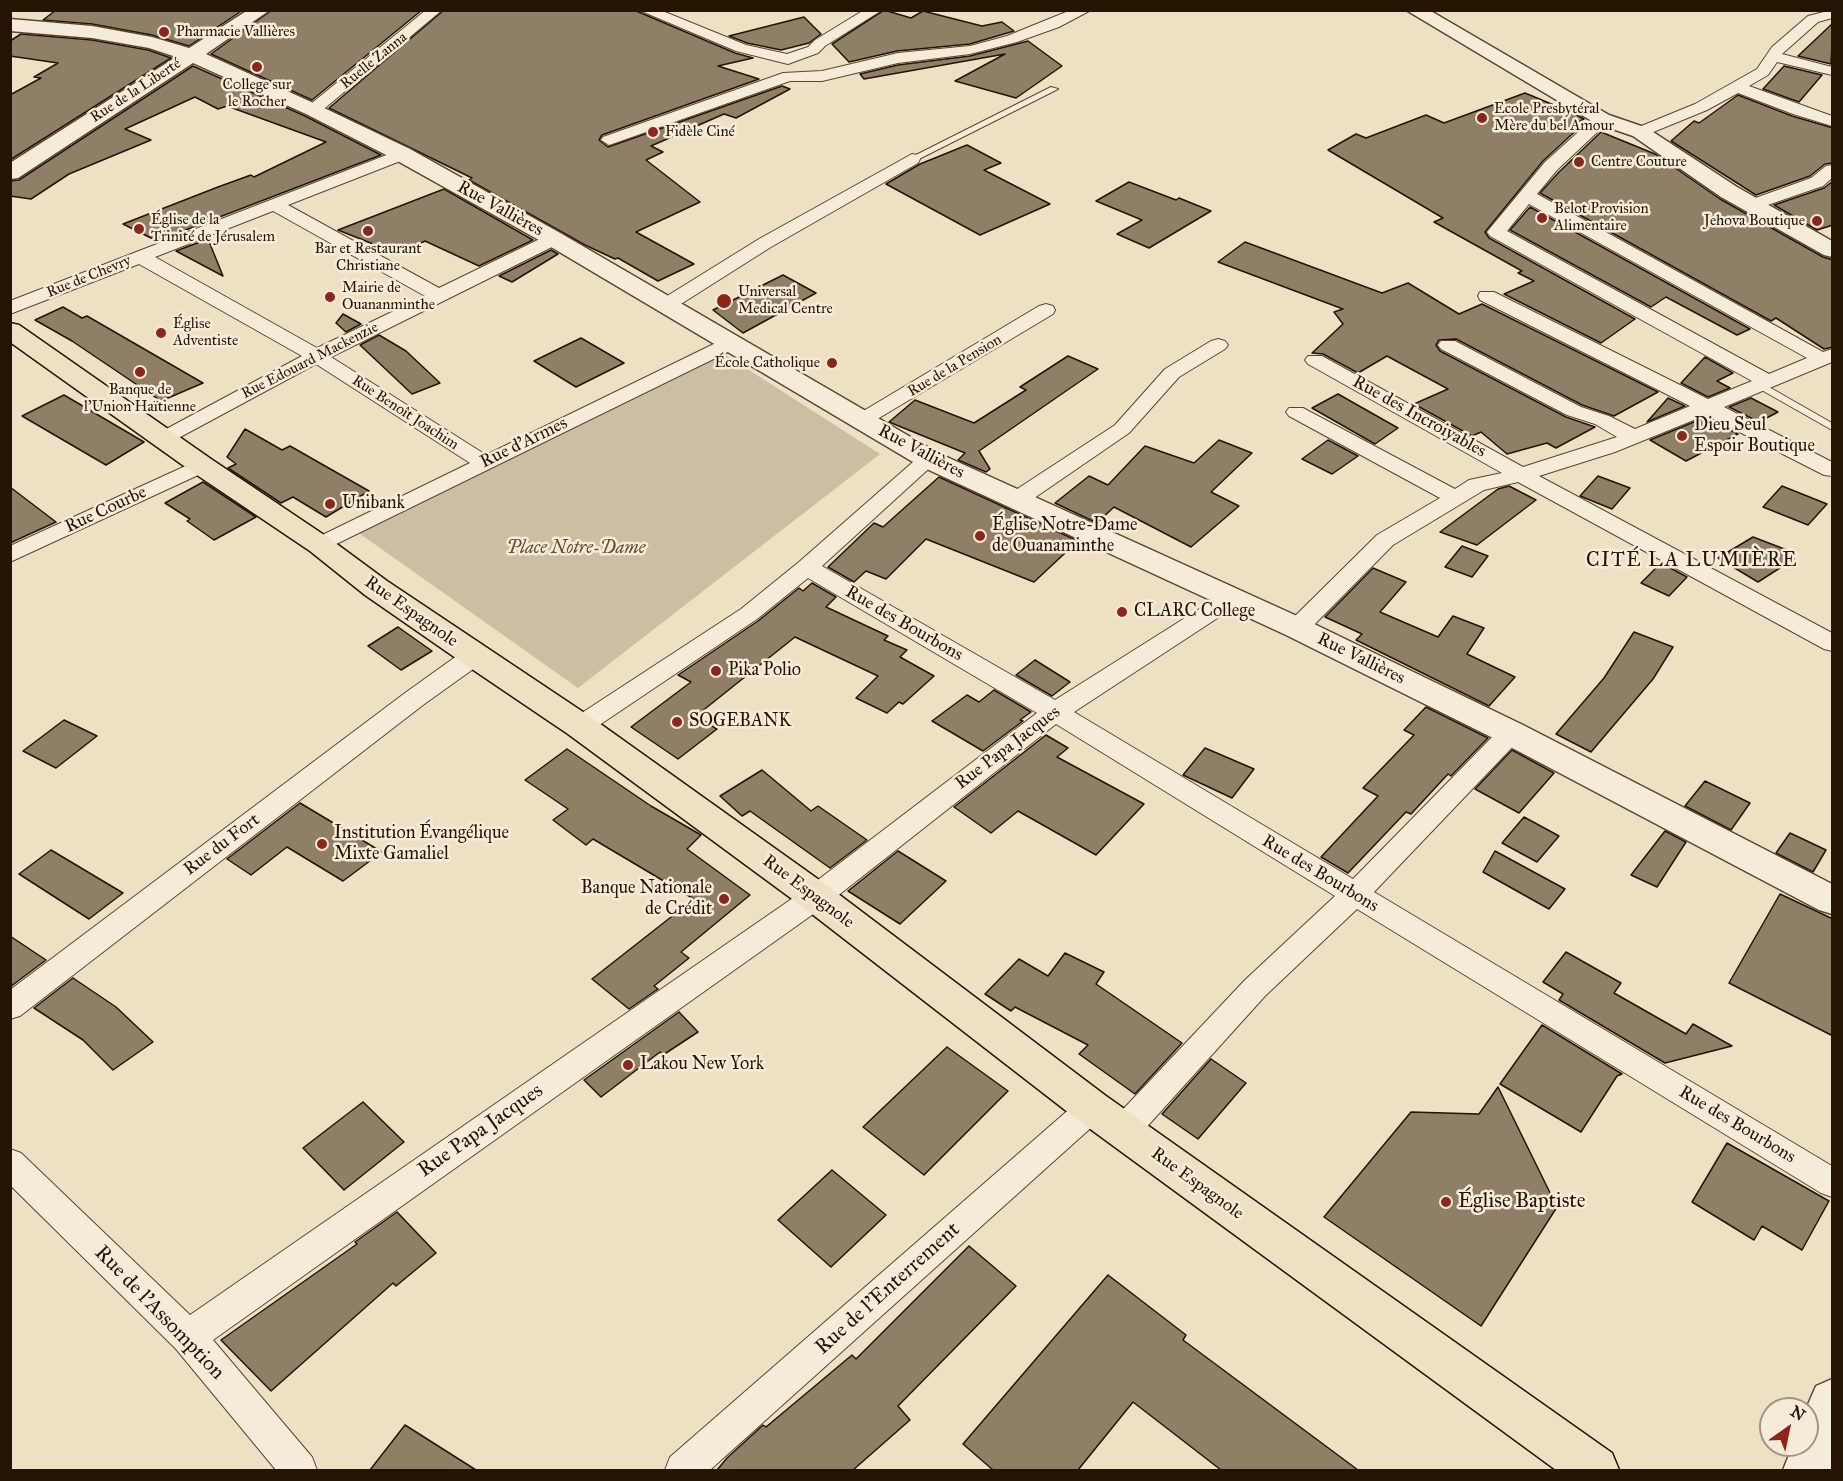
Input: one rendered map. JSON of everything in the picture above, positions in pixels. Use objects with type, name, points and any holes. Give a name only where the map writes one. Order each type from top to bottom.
[{"type":"main road","name":"Rue Espagnole","points":[[10,330],[201,465],[320,545],[466,661],[580,726],[795,911],[1092,1108],[1595,1470]]},
{"type":"street","name":"Rue de la Liberté","points":[[10,173],[261,10]]},
{"type":"street","name":"Ruelle Zanna","points":[[312,110],[435,10]]},
{"type":"street","points":[[646,10],[672,14],[741,48],[788,59],[813,51],[820,43],[875,10]]},
{"type":"street","points":[[609,140],[788,76],[822,76],[898,57],[970,50],[1012,39],[1084,10]]},
{"type":"street","points":[[1415,10],[1602,119],[1640,132],[1729,192],[1833,250]]},
{"type":"street","points":[[1640,132],[1701,107],[1763,72],[1777,50],[1813,19],[1833,14]]},
{"type":"street","name":"Rue Vallières","points":[[10,26],[92,33],[152,43],[191,55],[312,110],[402,154],[554,239],[928,459],[1297,628],[1511,733],[1833,900]]},
{"type":"street","points":[[1773,56],[1833,71]]},
{"type":"street","points":[[781,58],[788,76]]},
{"type":"street","points":[[1735,86],[1799,111],[1833,121]]},
{"type":"street","points":[[1602,119],[1551,166],[1496,232],[1766,384]]},
{"type":"street","name":"Rue de Chevry","points":[[10,308],[402,154]]},
{"type":"street","points":[[666,305],[765,243],[912,159]]},
{"type":"street","points":[[1753,205],[1817,182],[1833,170]]},
{"type":"street","points":[[1527,196],[1827,357]]},
{"type":"street","points":[[276,205],[439,296]]},
{"type":"street","name":"Rue Edouard Mackenzie","points":[[164,438],[317,356],[554,239]]},
{"type":"street","name":"Rue Benoît Joachim","points":[[139,256],[317,356],[484,463]]},
{"type":"street","points":[[1487,296],[1833,470]]},
{"type":"street","name":"Rue de la Pension","points":[[862,420],[1046,310]]},
{"type":"street","name":"Rue d'Armes","points":[[320,545],[729,344]]},
{"type":"street","points":[[1016,500],[1122,429],[1172,373],[1218,345]]},
{"type":"street","points":[[1448,345],[1574,411],[1602,420],[1634,437]]},
{"type":"street","points":[[1297,628],[1385,540],[1478,485],[1521,475],[1608,448],[1827,357]]},
{"type":"street","name":"Rue des Incroiyables","points":[[1315,360],[1400,405],[1521,475],[1833,643]]},
{"type":"street","points":[[1296,412],[1456,498]]},
{"type":"street","points":[[580,726],[749,614],[807,567],[928,459]]},
{"type":"street","name":"Rue Courbe","points":[[10,555],[201,465]]},
{"type":"street","name":"Rue des Bourbons","points":[[807,567],[1055,712],[1833,1183]]},
{"type":"street","name":"Rue Papa Jacques","points":[[188,1337],[795,911],[1055,712],[1231,599]]},
{"type":"street","name":"Rue du Fort","points":[[10,1007],[466,661]]},
{"type":"street","points":[[1123,1131],[1255,987],[1354,895],[1511,733]]},
{"type":"street","name":"Rue de l'Enterrement","points":[[683,1470],[1092,1108]]},
{"type":"street","name":"Rue de l'Assomption","points":[[10,1163],[188,1337],[299,1470]]},
{"type":"street","points":[[1807,1470],[1833,1402]]},
{"type":"lane","points":[[912,159],[1054,89]]},
{"type":"lane","points":[[1766,384],[1833,427]]},
{"type":"green space","name":"Place Notre-Dame","points":[[724,354],[880,454],[578,688],[356,531]]},
{"type":"building","points":[[56,10],[243,10],[189,46],[152,35],[92,24],[43,20]]},
{"type":"building","points":[[272,10],[422,10],[312,100],[211,54]]},
{"type":"building","points":[[444,10],[634,10],[735,53],[753,58],[718,66],[759,79],[602,135],[599,140],[608,147],[782,86],[790,89],[736,118],[724,114],[651,146],[663,152],[646,160],[700,202],[636,232],[694,264],[658,281],[618,258],[615,259],[585,245],[469,180],[472,178],[329,108]]},
{"type":"building","points":[[884,10],[911,18],[923,11],[982,26],[1002,22],[1014,31],[970,44],[897,51],[849,62],[832,44]]},
{"type":"building","points":[[804,17],[821,34],[809,43],[781,50],[747,43],[729,36]]},
{"type":"building","points":[[1833,23],[1831,64],[1798,56]]},
{"type":"building","points":[[21,34],[92,40],[148,50],[171,58],[10,160],[10,95],[41,78],[34,77],[58,63],[10,56],[10,41]]},
{"type":"building","points":[[1028,41],[1062,66],[1016,98],[955,81],[1005,54],[864,79],[860,74],[898,65],[970,56]]},
{"type":"building","points":[[193,66],[305,116],[381,155],[157,241],[123,224],[251,175],[254,177],[326,142],[227,106],[218,109],[195,97],[125,129],[151,140],[69,174],[31,199],[10,196],[10,181],[19,180]]},
{"type":"building","points":[[1784,66],[1822,75],[1799,102],[1763,89]]},
{"type":"building","points":[[1525,93],[1584,119],[1577,123],[1582,125],[1543,161],[1485,232],[1489,238],[1635,319],[1601,343],[1504,294],[1534,281],[1518,273],[1522,271],[1434,222],[1443,218],[1328,150],[1356,134],[1366,138],[1426,115],[1444,123]]},
{"type":"building","points":[[1738,95],[1792,116],[1833,128],[1833,163],[1825,164],[1810,176],[1756,195],[1671,141],[1694,121],[1699,123]]},
{"type":"building","points":[[1601,132],[1655,154],[1720,199],[1823,257],[1833,260],[1833,347],[1824,349],[1776,318],[1771,321],[1540,193]]},
{"type":"building","points":[[967,145],[1001,163],[984,170],[1050,204],[980,235],[886,184],[920,164]]},
{"type":"building","points":[[1833,181],[1833,225],[1817,230],[1774,205],[1824,188]]},
{"type":"building","points":[[1129,182],[1211,211],[1149,248],[1117,234],[1142,220],[1096,201]]},
{"type":"building","points":[[444,189],[533,240],[479,266],[425,241],[398,254],[338,230]]},
{"type":"building","points":[[1530,207],[1750,329],[1737,335],[1666,297],[1651,307],[1510,230]]},
{"type":"building","points":[[208,239],[223,276],[176,251]]},
{"type":"building","points":[[1245,242],[1382,293],[1408,283],[1459,314],[1482,304],[1658,392],[1614,416],[1582,405],[1456,339],[1439,340],[1436,345],[1440,351],[1566,417],[1595,427],[1556,448],[1547,443],[1507,454],[1481,432],[1472,436],[1414,404],[1448,389],[1387,356],[1358,373],[1323,354],[1312,353],[1343,324],[1334,312],[1343,309],[1218,262]]},
{"type":"building","points":[[551,250],[558,254],[512,282],[499,276]]},
{"type":"building","points":[[783,275],[816,293],[743,333],[713,310]]},
{"type":"building","points":[[63,307],[82,318],[87,316],[203,383],[161,401],[72,341],[35,320]]},
{"type":"building","points":[[343,314],[361,324],[346,332],[336,323]]},
{"type":"building","points":[[379,335],[406,351],[440,383],[412,394],[360,345]]},
{"type":"building","points":[[581,338],[624,363],[576,387],[534,361]]},
{"type":"building","points":[[1068,356],[1098,369],[979,451],[990,469],[986,472],[958,460],[965,453],[889,422],[915,400],[974,423],[1026,390],[1020,387]]},
{"type":"building","points":[[1705,357],[1733,373],[1717,381],[1730,388],[1708,397],[1681,383]]},
{"type":"building","points":[[1338,394],[1398,428],[1375,444],[1312,408]]},
{"type":"building","points":[[64,395],[144,442],[106,465],[22,416]]},
{"type":"building","points":[[1668,398],[1685,406],[1647,422]]},
{"type":"building","points":[[1751,398],[1778,412],[1759,422],[1729,407]]},
{"type":"building","points":[[1706,417],[1738,434],[1686,461],[1650,440]]},
{"type":"building","points":[[245,429],[282,450],[290,446],[369,491],[326,517],[293,497],[281,503],[228,468],[236,464],[227,457]]},
{"type":"building","points":[[1219,440],[1252,453],[1211,492],[1239,506],[1191,547],[1114,507],[1097,523],[1055,503],[1089,476],[1108,485],[1145,446],[1194,463]]},
{"type":"building","points":[[1328,440],[1358,456],[1332,474],[1302,459]]},
{"type":"building","points":[[1598,476],[1630,488],[1612,509],[1580,496]]},
{"type":"building","points":[[939,477],[1078,541],[1034,582],[926,539],[886,579],[866,571],[854,582],[828,567],[874,523],[883,527]]},
{"type":"building","points":[[203,482],[256,517],[214,540],[187,521],[190,519],[165,503]]},
{"type":"building","points":[[1509,486],[1536,500],[1477,545],[1440,532],[1498,489]]},
{"type":"building","points":[[1782,486],[1827,504],[1808,525],[1763,507]]},
{"type":"building","points":[[10,487],[56,522],[10,543]]},
{"type":"building","points":[[1753,537],[1787,550],[1784,554],[1794,559],[1758,582],[1718,558]]},
{"type":"building","points":[[1462,546],[1488,556],[1472,577],[1445,567]]},
{"type":"building","points":[[1661,563],[1687,577],[1669,596],[1641,583]]},
{"type":"building","points":[[1373,568],[1406,582],[1380,612],[1438,637],[1453,616],[1484,628],[1467,654],[1515,677],[1489,706],[1356,640],[1362,634],[1325,617]]},
{"type":"building","points":[[812,583],[836,597],[826,607],[888,636],[884,640],[907,650],[900,657],[934,676],[903,704],[899,702],[887,713],[856,698],[878,676],[795,637],[696,716],[717,729],[678,759],[631,727],[691,682],[678,675],[758,621],[799,588],[803,591]]},
{"type":"building","points":[[398,627],[432,651],[401,670],[368,646]]},
{"type":"building","points":[[1634,632],[1673,647],[1653,679],[1591,752],[1556,734],[1604,678]]},
{"type":"building","points":[[1035,660],[1070,682],[1052,696],[1016,675]]},
{"type":"building","points":[[994,690],[1031,712],[1020,720],[1023,721],[983,751],[932,721],[967,695],[979,702]]},
{"type":"building","points":[[1426,707],[1488,738],[1451,776],[1448,774],[1411,814],[1406,812],[1348,873],[1321,857],[1378,796],[1363,788],[1414,735],[1404,730]]},
{"type":"building","points":[[64,720],[97,736],[56,768],[23,751]]},
{"type":"building","points":[[1046,735],[1068,748],[1057,757],[1144,804],[1096,855],[1018,811],[991,833],[954,807]]},
{"type":"building","points":[[1205,748],[1254,769],[1232,798],[1183,775]]},
{"type":"building","points":[[567,749],[651,806],[701,835],[687,849],[750,895],[681,952],[689,958],[654,986],[658,989],[629,1009],[592,979],[694,899],[593,839],[586,845],[553,820],[568,809],[525,780]]},
{"type":"building","points":[[1512,750],[1554,773],[1519,813],[1475,789]]},
{"type":"building","points":[[762,770],[811,811],[818,806],[867,840],[830,868],[750,811],[742,816],[720,796]]},
{"type":"building","points":[[1705,781],[1750,803],[1731,830],[1685,806]]},
{"type":"building","points":[[300,803],[382,852],[343,881],[287,847],[251,875],[227,859]]},
{"type":"building","points":[[1524,817],[1559,836],[1537,862],[1502,843]]},
{"type":"building","points":[[1665,831],[1686,842],[1657,887],[1631,875]]},
{"type":"building","points":[[1790,833],[1826,850],[1813,872],[1776,853]]},
{"type":"building","points":[[51,850],[123,893],[89,919],[19,874]]},
{"type":"building","points":[[898,851],[946,881],[900,924],[848,891]]},
{"type":"building","points":[[1495,851],[1565,889],[1549,909],[1483,872]]},
{"type":"building","points":[[1780,894],[1833,919],[1833,1036],[1729,983]]},
{"type":"building","points":[[10,936],[46,960],[10,987]]},
{"type":"building","points":[[1566,952],[1621,983],[1614,993],[1686,1034],[1693,1024],[1732,1046],[1665,1063],[1559,1000],[1563,994],[1543,982]]},
{"type":"building","points":[[1065,953],[1104,972],[1096,984],[1182,1043],[1135,1094],[1079,1054],[1088,1045],[1015,1007],[1011,1011],[985,994],[1019,959],[1048,976]]},
{"type":"building","points":[[73,978],[116,1007],[153,1042],[113,1070],[83,1040],[34,1008]]},
{"type":"building","points":[[679,1012],[698,1032],[663,1055],[660,1052],[601,1097],[584,1080]]},
{"type":"building","points":[[1542,1025],[1622,1074],[1617,1076],[1581,1132],[1500,1084]]},
{"type":"building","points":[[947,1047],[1008,1091],[924,1175],[863,1127]]},
{"type":"building","points":[[1211,1059],[1246,1083],[1198,1139],[1162,1114]]},
{"type":"building","points":[[1498,1087],[1557,1207],[1481,1326],[1324,1217],[1411,1112],[1479,1114]]},
{"type":"building","points":[[363,1102],[404,1142],[344,1190],[303,1148]]},
{"type":"building","points":[[1727,1143],[1829,1201],[1802,1250],[1762,1226],[1754,1240],[1692,1202]]},
{"type":"building","points":[[832,1170],[886,1215],[831,1267],[778,1220]]},
{"type":"building","points":[[397,1212],[436,1253],[396,1286],[393,1283],[271,1391],[221,1340],[357,1244],[355,1242]]},
{"type":"building","points":[[969,1246],[1016,1286],[898,1406],[910,1420],[853,1470],[717,1470],[763,1425],[766,1427],[852,1355],[856,1359]]},
{"type":"building","points":[[1108,1275],[1186,1335],[1183,1340],[1358,1470],[1221,1470],[1133,1402],[1078,1470],[993,1470],[963,1444]]},
{"type":"building","points":[[405,1425],[476,1470],[370,1470]]},
{"type":"place","name":"Pharmacie Vallières","points":[[164,32]]},
{"type":"place","name":"C0llege sur le Rocher","points":[[257,67]]},
{"type":"place","name":"Ecole Presbytéral Mère du bel Amour","points":[[1482,118]]},
{"type":"place","name":"Fidèle Ciné","points":[[653,132]]},
{"type":"place","name":"Centre Couture","points":[[1579,162]]},
{"type":"place","name":"Belot Provision Alimentaire","points":[[1542,218]]},
{"type":"place","name":"Jehova Boutique","points":[[1817,221]]},
{"type":"place","name":"Église de la Trinité de Jérusalem","points":[[139,229]]},
{"type":"place","name":"Bar et Restaurant Christiane","points":[[368,231]]},
{"type":"place","name":"Mairie de Ouananminthe","points":[[330,297]]},
{"type":"place","name":"Universal Medical Centre","points":[[724,301]]},
{"type":"place","name":"Église Adventiste","points":[[161,333]]},
{"type":"place","name":"École Catholique","points":[[832,363]]},
{"type":"place","name":"Banque de l'Union Haïtienne","points":[[140,372]]},
{"type":"place","name":"Dieu Seul Espoir Boutique","points":[[1682,436]]},
{"type":"place","name":"Unibank","points":[[330,504]]},
{"type":"place","name":"Église Notre-Dame de Ouanaminthe","points":[[980,536]]},
{"type":"place","name":"CLARC College","points":[[1122,612]]},
{"type":"place","name":"Pika Polio","points":[[716,671]]},
{"type":"place","name":"SOGEBANK","points":[[677,722]]},
{"type":"place","name":"Institution Évangélique Mixte Gamaliel","points":[[322,844]]},
{"type":"place","name":"Banque Nationale de Crédit","points":[[724,899]]},
{"type":"place","name":"Lakou New York","points":[[628,1065]]},
{"type":"place","name":"Église Baptiste","points":[[1446,1202]]},
{"type":"district","name":"CITÉ LA LUMIÈRE","points":[[1692,561]]}]
